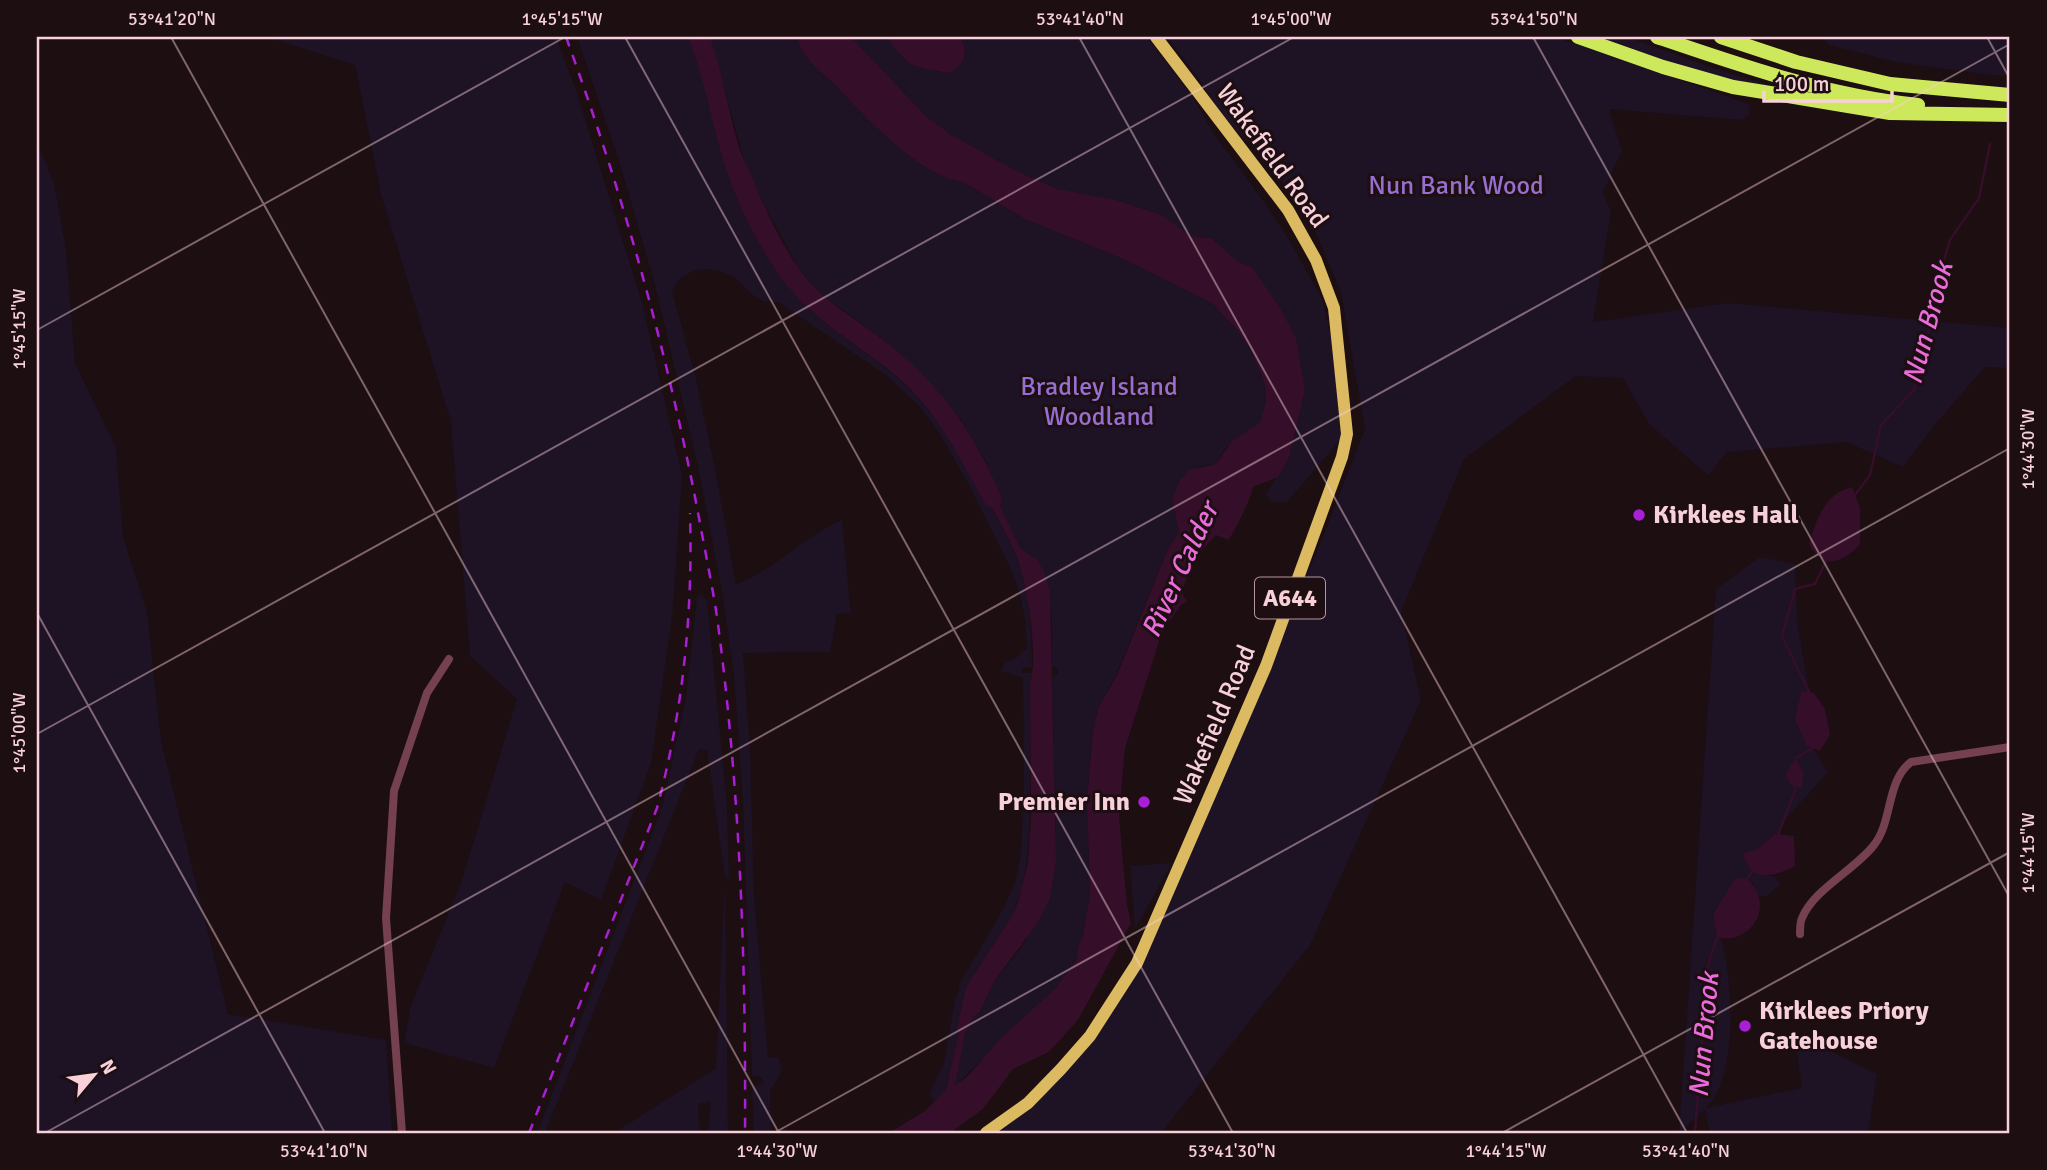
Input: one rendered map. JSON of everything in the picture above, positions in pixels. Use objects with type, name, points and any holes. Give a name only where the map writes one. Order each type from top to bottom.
[{"type":"highway","name":"Wakefield Road","points":[[986,1133],[1028,1103],[1083,1044],[1137,963],[1266,666],[1342,457],[1347,435],[1334,308],[1317,260],[1287,210],[1156,37]]},
{"type":"highway","points":[[1578,37],[1675,70],[1770,93],[1890,113],[2010,114]]},
{"type":"highway","points":[[1657,37],[1794,82],[1895,103],[2010,114]]},
{"type":"highway","points":[[1723,37],[1796,62],[1890,84],[2010,94]]},
{"type":"street","points":[[402,1133],[387,918],[394,791],[427,693],[449,659]]},
{"type":"street","points":[[1800,934],[1802,918],[1815,900],[1873,847],[1882,833],[1901,769],[1910,762],[2010,747]]},
{"type":"green space","points":[[273,37],[556,37],[577,93],[642,303],[682,475],[673,609],[651,763],[601,900],[565,882],[494,1068],[404,1043],[411,1005],[461,883],[517,699],[470,656],[451,422],[381,194],[355,65]]},
{"type":"green space","points":[[577,37],[688,37],[706,87],[728,174],[740,205],[764,251],[782,278],[809,309],[887,369],[928,409],[986,505],[993,509],[1017,559],[1027,599],[1032,654],[1032,668],[1023,667],[1022,673],[1032,673],[1026,867],[1012,916],[966,987],[946,1090],[935,1102],[929,1094],[944,1063],[955,999],[960,988],[958,986],[1001,913],[1015,883],[1021,852],[1024,787],[1023,678],[1000,671],[1005,663],[1015,659],[1027,648],[1019,591],[969,485],[938,431],[920,407],[886,375],[778,302],[759,299],[724,272],[698,270],[677,283],[672,291],[695,375],[736,584],[764,570],[842,520],[851,613],[837,614],[830,652],[743,653],[750,750],[754,896],[768,1058],[779,1058],[782,1071],[770,1091],[771,1133],[754,1133],[752,1087],[764,1082],[759,1076],[752,1076],[743,801],[734,676],[722,591],[698,467],[655,285],[621,167]]},
{"type":"green space","name":"Bradley Island Woodland","points":[[710,37],[796,37],[815,67],[912,158],[947,178],[963,182],[1023,218],[1130,262],[1212,303],[1238,331],[1250,349],[1265,384],[1266,402],[1261,423],[1226,447],[1216,464],[1201,466],[1172,500],[1179,532],[1167,551],[1116,675],[1098,708],[1093,731],[1087,799],[1090,894],[1077,959],[1055,990],[957,1084],[954,1083],[965,1034],[974,1016],[980,1012],[993,983],[1021,948],[1050,899],[1056,862],[1052,677],[1058,673],[1057,667],[1052,667],[1052,617],[1044,571],[1020,549],[999,506],[987,463],[961,420],[880,337],[813,287],[798,267],[745,163]]},
{"type":"green space","points":[[851,37],[887,37],[906,61],[926,69],[948,73],[965,58],[961,37],[1147,37],[1193,97],[1212,131],[1269,209],[1322,299],[1331,336],[1341,427],[1340,440],[1287,502],[1274,502],[1266,493],[1289,458],[1305,390],[1262,283],[1252,267],[1237,261],[1211,238],[1192,237],[1162,215],[1115,200],[1057,189],[1011,168],[950,134],[927,117]]},
{"type":"green space","name":"Nun Bank Wood","points":[[1167,37],[1555,37],[1749,104],[1749,115],[1741,120],[1609,109],[1622,151],[1603,192],[1611,212],[1593,322],[1728,303],[2010,328],[2010,368],[1985,367],[1932,428],[1903,467],[1846,442],[1727,452],[1708,475],[1649,424],[1623,378],[1576,376],[1464,459],[1401,612],[1421,700],[1310,945],[1161,1133],[998,1133],[1037,1103],[1109,1018],[1146,955],[1321,542],[1365,429],[1341,292],[1316,233],[1273,167],[1222,116],[1199,79]]},
{"type":"green space","points":[[1593,37],[1628,37],[1772,88],[1701,73]]},
{"type":"green space","points":[[1821,37],[2010,37],[2010,76],[1896,62],[1829,45]]},
{"type":"green space","points":[[37,142],[54,183],[66,249],[75,363],[116,448],[123,537],[147,612],[161,741],[228,1014],[386,1040],[392,1133],[37,1133]]},
{"type":"green space","points":[[1760,557],[1795,564],[1797,621],[1809,692],[1801,692],[1795,720],[1807,745],[1813,748],[1828,772],[1783,822],[1778,835],[1775,834],[1756,850],[1755,873],[1775,877],[1781,884],[1767,896],[1759,896],[1747,879],[1738,879],[1733,882],[1713,914],[1717,937],[1721,939],[1725,957],[1730,1026],[1724,1073],[1717,1093],[1706,1108],[1802,1088],[1796,1046],[1816,1044],[1877,1074],[1868,1133],[1710,1133],[1705,1109],[1679,1133],[1716,589]]},
{"type":"green space","points":[[701,594],[707,600],[727,805],[729,876],[725,878],[707,750],[699,749],[545,1133],[537,1133],[662,808],[686,697],[697,597]]},
{"type":"green space","points":[[1172,863],[1135,929],[1130,866]]},
{"type":"green space","points":[[725,878],[728,1133],[708,1133],[711,1101],[698,1104],[700,1133],[614,1133],[716,1068]]},
{"type":"water","name":"River Calder","points":[[688,37],[710,37],[740,149],[769,217],[797,266],[822,295],[903,356],[954,411],[992,475],[1002,499],[1000,506],[1020,548],[1038,561],[1050,592],[1056,862],[1050,899],[1036,925],[993,983],[980,1012],[974,1016],[965,1034],[955,1085],[967,1077],[1001,1038],[1054,990],[1077,959],[1090,894],[1087,799],[1093,731],[1098,708],[1117,675],[1167,551],[1179,532],[1172,500],[1180,480],[1190,470],[1216,464],[1232,441],[1260,423],[1266,402],[1265,384],[1250,348],[1212,303],[1130,262],[1023,218],[963,182],[930,170],[878,129],[815,67],[796,37],[851,37],[927,117],[950,134],[1011,168],[1057,189],[1116,200],[1162,215],[1192,237],[1211,238],[1237,261],[1252,267],[1280,308],[1296,338],[1305,390],[1289,458],[1278,477],[1253,487],[1228,540],[1216,535],[1195,558],[1184,585],[1183,596],[1187,601],[1181,605],[1162,632],[1125,748],[1119,817],[1131,923],[1078,1020],[1049,1052],[1013,1069],[983,1109],[950,1133],[889,1133],[925,1111],[946,1090],[966,987],[1012,916],[1028,862],[1031,816],[1030,682],[1033,655],[1025,585],[1015,552],[993,509],[986,505],[928,409],[903,382],[809,309],[782,279],[764,251],[740,206],[728,175]]},
{"type":"water","points":[[887,37],[961,37],[965,54],[959,66],[948,73],[918,67],[906,61]]},
{"type":"water","points":[[1852,487],[1860,508],[1860,545],[1847,556],[1827,561],[1809,544],[1812,535],[1828,501]]},
{"type":"water","points":[[1801,691],[1814,693],[1825,709],[1830,735],[1820,751],[1807,746],[1795,720]]},
{"type":"water","points":[[1796,758],[1804,774],[1801,788],[1790,785],[1786,773]]},
{"type":"water","points":[[1775,834],[1794,836],[1795,866],[1771,875],[1757,874],[1751,870],[1743,853],[1756,850]]},
{"type":"water","points":[[1738,878],[1747,879],[1755,889],[1760,910],[1750,928],[1741,935],[1717,938],[1713,914]]},
{"type":"waterway","name":"Nun Brook","points":[[1855,495],[1870,475],[1881,425],[1914,390],[1938,280],[1950,240],[1979,198],[1990,144]]},
{"type":"waterway","name":"Nun Brook","points":[[1809,692],[1782,636],[1795,589],[1815,584],[1826,561]]},
{"type":"waterway","name":"Nun Brook","points":[[1796,758],[1813,748]]},
{"type":"waterway","name":"Nun Brook","points":[[1778,835],[1796,788]]},
{"type":"waterway","name":"Nun Brook","points":[[1747,879],[1753,871]]},
{"type":"waterway","name":"Nun Brook","points":[[1695,1133],[1708,965],[1717,938]]},
{"type":"railway","points":[[566,37],[625,215],[658,335],[687,457],[715,605],[731,745],[740,875],[745,1133]]},
{"type":"railway","points":[[529,1133],[657,808],[680,698],[688,625],[690,513]]},
{"type":"place","name":"Kirklees Hall","points":[[1639,515]]},
{"type":"place","name":"Premier Inn","points":[[1144,802]]},
{"type":"place","name":"Kirklees Priory Gatehouse","points":[[1745,1026]]}]
